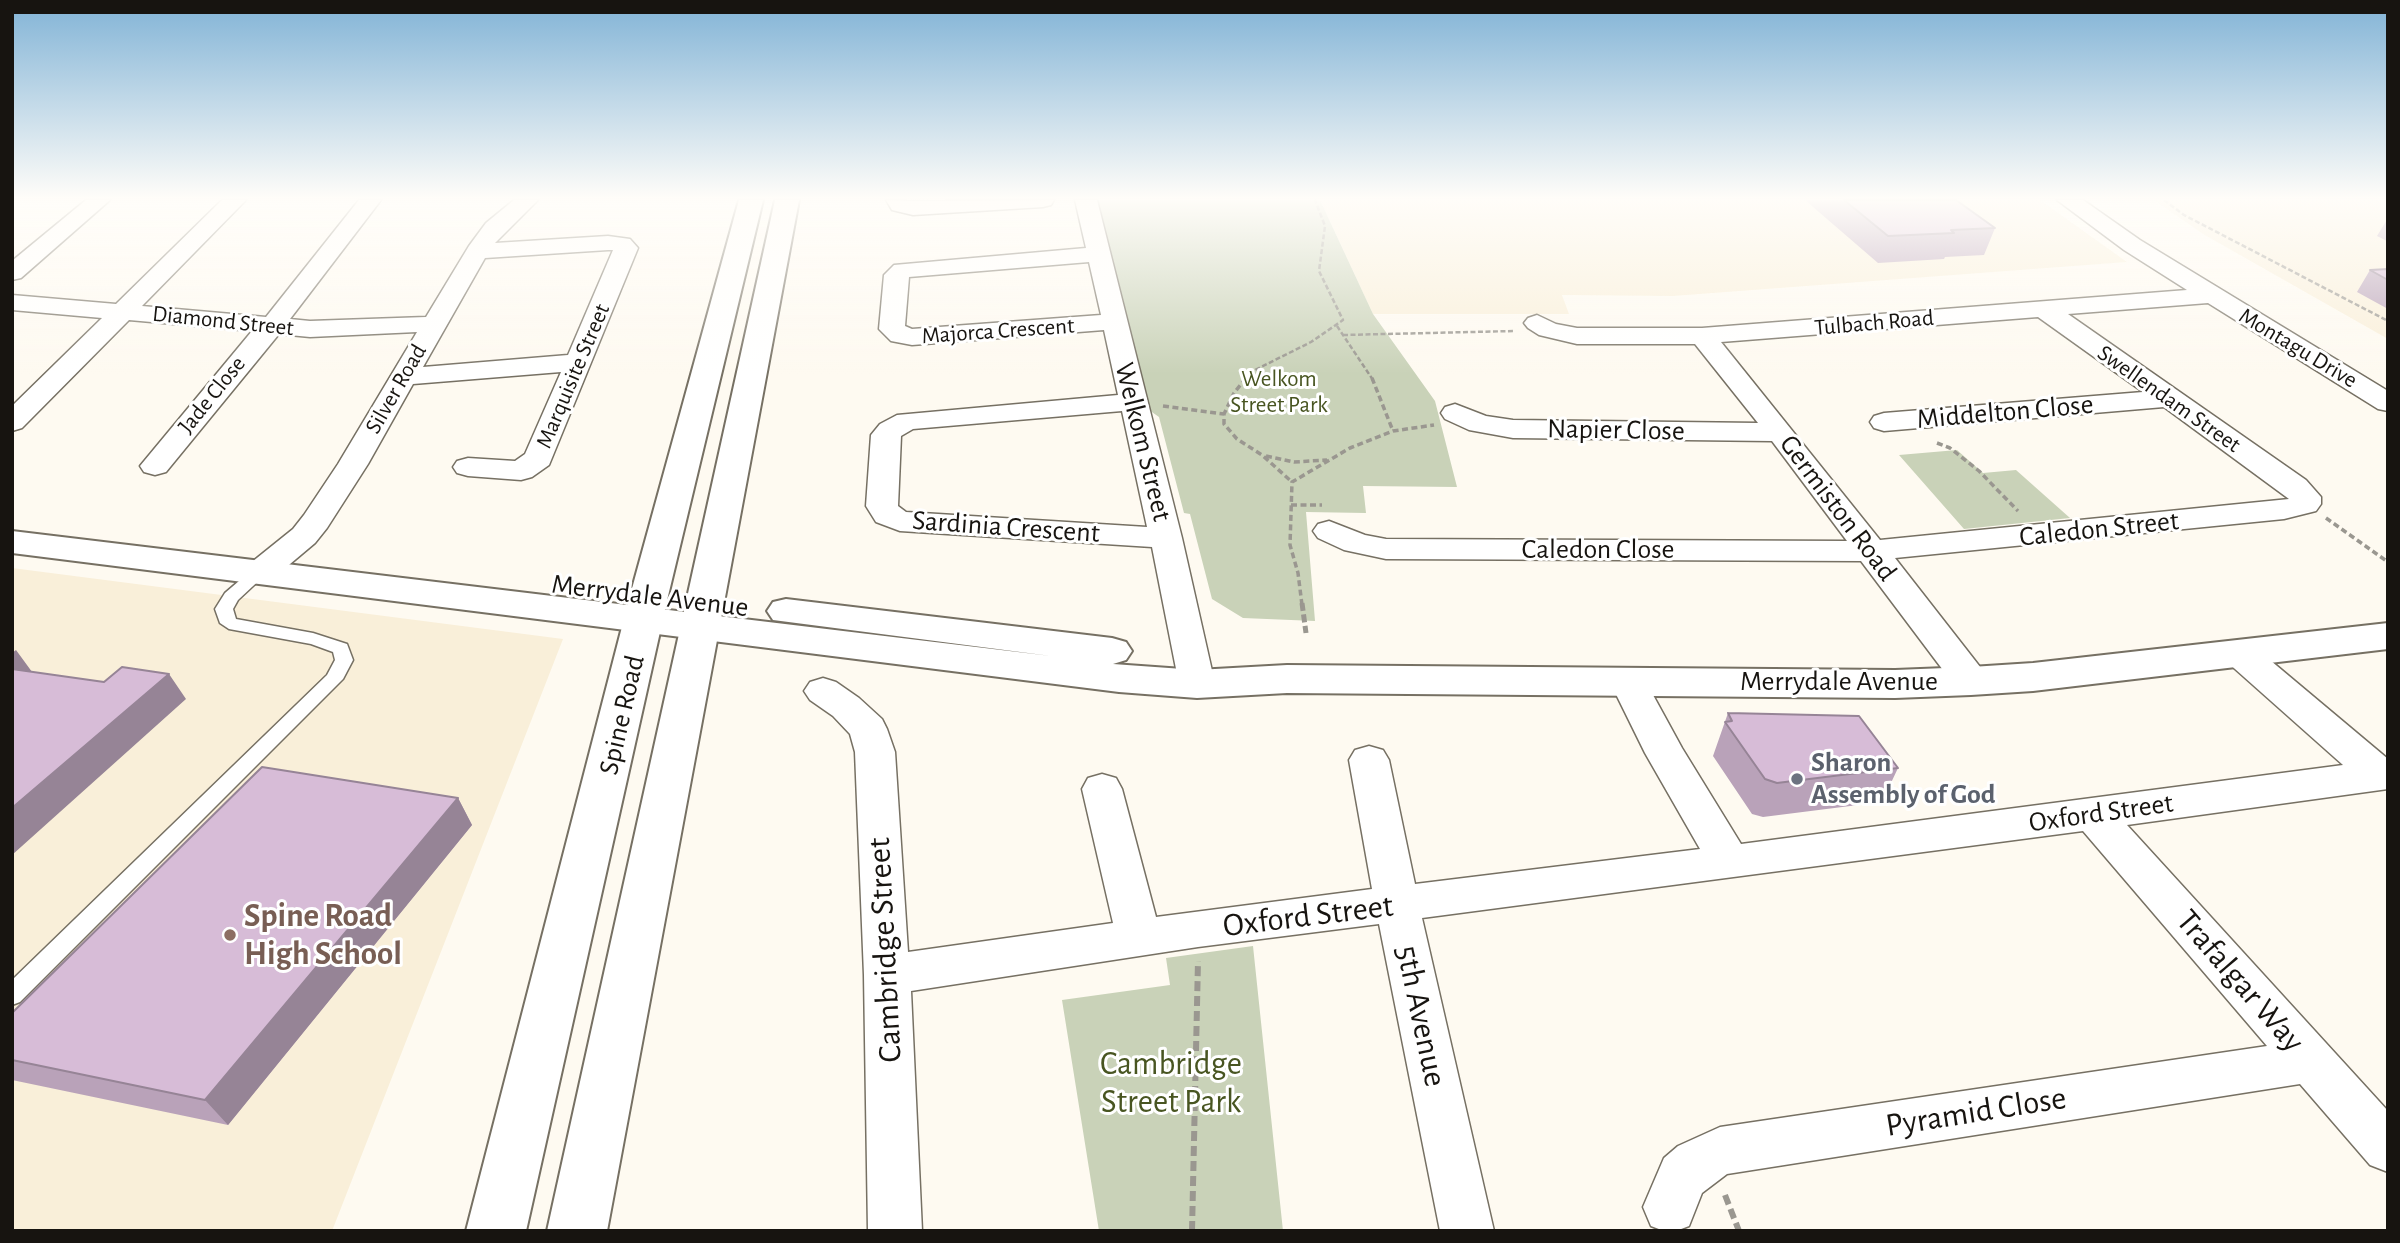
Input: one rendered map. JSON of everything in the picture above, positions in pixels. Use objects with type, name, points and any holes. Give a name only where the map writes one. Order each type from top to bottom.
[{"type":"main road","name":"Spine Road","points":[[496,1231],[646,609],[736,258]]},
{"type":"main road","name":"Spine Road","points":[[577,1231],[775,258]]},
{"type":"main road","name":"Merrydale Avenue","points":[[12,518],[272,562],[703,615],[1119,678],[1194,671],[1287,679],[1895,684],[1971,681],[2388,636]]},
{"type":"main road","name":"Merrydale Avenue","points":[[12,542],[272,562]]},
{"type":"street","points":[[12,273],[30,258]]},
{"type":"street","points":[[12,422],[177,258]]},
{"type":"street","name":"Jade Close","points":[[155,466],[325,258]]},
{"type":"street","name":"Silver Road","points":[[272,562],[304,536],[337,491],[473,258]]},
{"type":"street","name":"Marquisite Street","points":[[468,467],[522,471],[538,459],[622,258]]},
{"type":"street","name":"Majorca Crescent","points":[[1050,258],[902,270],[897,275],[892,329],[900,335],[912,337],[1115,322]]},
{"type":"street","name":"Welkom Street","points":[[1100,258],[1166,538],[1194,671]]},
{"type":"street","name":"Montagu Drive","points":[[2152,258],[2388,403]]},
{"type":"street","name":"Tulbach Road","points":[[1543,326],[1577,336],[1702,336],[2212,295]]},
{"type":"street","name":"Diamond Street","points":[[12,302],[331,330],[433,324]]},
{"type":"street","name":"Swellendam Street","points":[[2044,309],[2300,496]]},
{"type":"street","name":"Germiston Road","points":[[1702,336],[1780,432],[1971,681]]},
{"type":"street","points":[[402,377],[579,362]]},
{"type":"street","name":"Middelton Close","points":[[1884,422],[2168,398]]},
{"type":"street","name":"Sardinia Crescent","points":[[1134,402],[907,421],[886,435],[882,506],[887,515],[900,521],[1166,538]]},
{"type":"street","name":"Napier Close","points":[[1461,416],[1513,429],[1780,432]]},
{"type":"street","name":"Caledon Street","points":[[1870,551],[2284,510],[2300,496]]},
{"type":"street","name":"Caledon Close","points":[[1329,531],[1356,543],[1386,549],[1870,551]]},
{"type":"street","points":[[2239,653],[2384,774]]},
{"type":"street","points":[[1628,682],[1665,753],[1730,862]]},
{"type":"street","name":"Cambridge Street","points":[[823,691],[846,707],[868,729],[875,752],[887,975],[895,1231]]},
{"type":"street","name":"5th Avenue","points":[[1369,760],[1396,905],[1467,1231]]},
{"type":"street","name":"Oxford Street","points":[[887,975],[1198,929],[1730,862],[2384,774]]},
{"type":"street","points":[[1102,789],[1139,938]]},
{"type":"street","name":"Trafalgar Way","points":[[2092,814],[2388,1148]]},
{"type":"street","name":"Pyramid Close","points":[[1670,1207],[1684,1176],[1696,1164],[1720,1152],[2310,1061]]},
{"type":"lane","points":[[12,995],[334,679],[344,660],[341,648],[313,639],[261,631],[229,622],[224,609],[231,597],[272,562]]},
{"type":"path","points":[[1306,633],[1298,573],[1290,545],[1292,482],[1262,455],[1237,439],[1224,424],[1224,414],[1234,393],[1251,372],[1311,342],[1343,320],[1319,271],[1320,258]]},
{"type":"path","points":[[2267,258],[2388,321]]},
{"type":"path","points":[[1337,326],[1371,377],[1393,432]]},
{"type":"path","points":[[1343,335],[1543,326]]},
{"type":"path","points":[[1134,402],[1224,414]]},
{"type":"path","points":[[1292,482],[1350,448],[1393,432],[1461,416]]},
{"type":"path","points":[[1884,422],[1950,448],[1979,471],[2041,536]]},
{"type":"path","points":[[1262,455],[1294,462],[1328,460]]},
{"type":"path","points":[[2300,496],[2388,562]]},
{"type":"path","points":[[1192,1231],[1198,929]]},
{"type":"shaded area","points":[[1347,258],[2121,258],[2127,262],[1673,296],[1562,295],[1569,314],[1373,314]]},
{"type":"shaded area","points":[[2245,258],[2388,258],[2388,339]]},
{"type":"shaded area","name":"Spine Road High School","points":[[12,568],[563,639],[332,1231],[12,1231]]},
{"type":"green space","name":"Welkom Street Park","points":[[1112,258],[1347,258],[1373,314],[1435,401],[1457,487],[1363,486],[1366,513],[1306,512],[1315,621],[1243,618],[1212,599],[1190,514],[1184,513],[1159,417],[1149,410]]},
{"type":"green space","points":[[1957,450],[1983,473],[2016,470],[2070,518],[1964,529],[1899,455]]},
{"type":"green space","name":"Cambridge Street Park","points":[[1253,946],[1283,1231],[1099,1231],[1062,1000],[1170,985],[1166,958]]},
{"type":"building","points":[[2388,269],[2388,280],[2370,270]]},
{"type":"building","points":[[122,667],[169,674],[12,808],[12,669],[104,682]]},
{"type":"building","points":[[1728,713],[1859,716],[1898,768],[1777,783],[1765,779],[1725,722],[1732,721]]},
{"type":"building","points":[[262,767],[458,798],[205,1100],[12,1060],[12,1013]]},
{"type":"place","name":"Sharon Assembly of God","points":[[1797,779]]},
{"type":"place","name":"Spine Road High School","points":[[230,935]]}]
